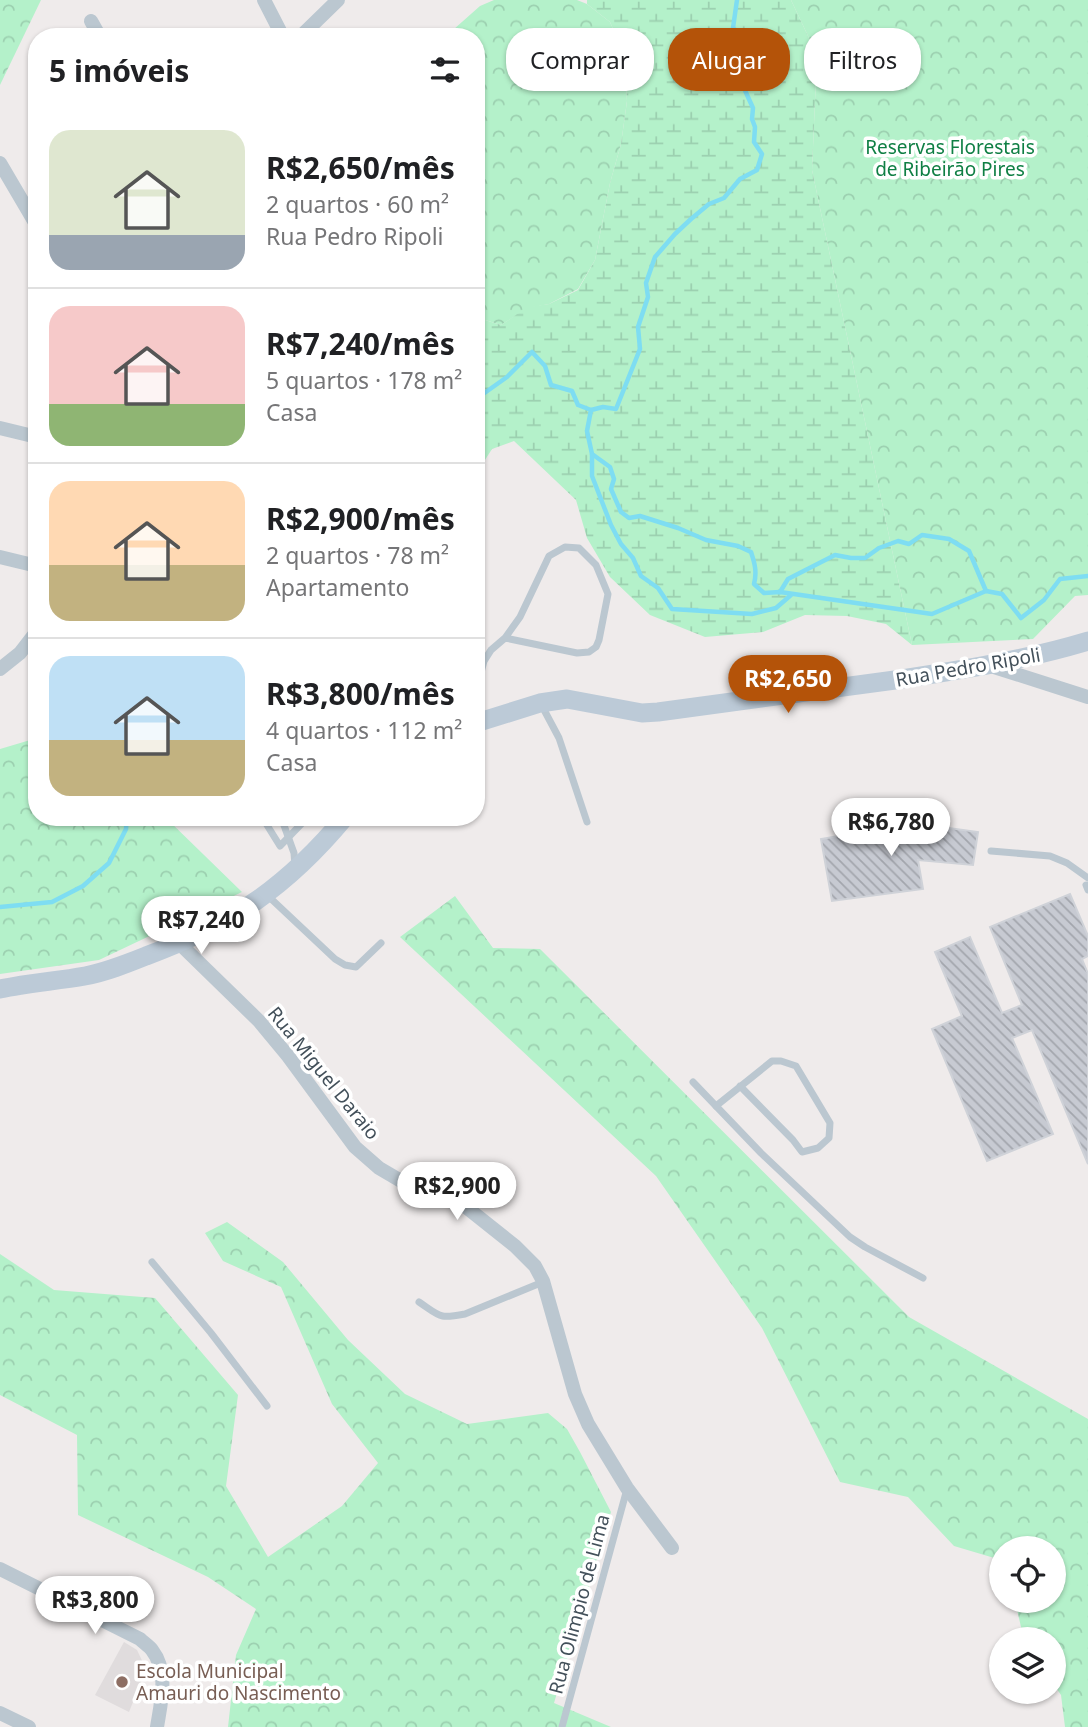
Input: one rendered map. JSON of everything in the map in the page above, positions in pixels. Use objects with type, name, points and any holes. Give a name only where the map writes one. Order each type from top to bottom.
[{"type":"street","points":[[264,0],[278,28]]},
{"type":"street","points":[[309,28],[338,0]]},
{"type":"street","points":[[91,20],[95,28]]},
{"type":"street","points":[[0,163],[28,211]]},
{"type":"street","points":[[0,428],[28,435]]},
{"type":"street","points":[[0,556],[28,564]]},
{"type":"street","name":"Rua Pedro Ripoli","points":[[485,720],[540,703],[567,699],[642,713],[816,692],[989,666],[1088,641]]},
{"type":"street","points":[[0,669],[28,643]]},
{"type":"street","points":[[989,666],[1088,697]]},
{"type":"street","points":[[0,989],[115,968],[180,944],[267,895],[296,871],[337,826]]},
{"type":"street","name":"Rua Miguel Daraio","points":[[180,944],[259,1021],[355,1147],[379,1168],[413,1188],[466,1207],[515,1246],[535,1266],[543,1281],[575,1394],[589,1424],[627,1488],[671,1548]]},
{"type":"street","points":[[0,1569],[140,1639],[152,1650],[158,1661],[163,1687],[157,1727]]},
{"type":"street","points":[[0,1713],[29,1727]]},
{"type":"lane","points":[[485,659],[520,617],[549,556],[565,547],[579,548],[596,565],[608,594],[596,647],[589,652],[578,653],[505,638]]},
{"type":"lane","points":[[540,703],[559,738],[587,822]]},
{"type":"lane","points":[[268,826],[281,846],[300,826]]},
{"type":"lane","points":[[284,826],[294,853],[296,871]]},
{"type":"lane","points":[[990,850],[1050,856],[1068,863],[1087,884]]},
{"type":"lane","points":[[267,895],[335,959],[345,965],[356,967],[381,943]]},
{"type":"lane","points":[[716,1106],[740,1086],[772,1061],[781,1061],[796,1066],[830,1123],[829,1138],[818,1148],[802,1152],[740,1086]]},
{"type":"lane","points":[[693,1082],[761,1153],[850,1237],[865,1248],[923,1278]]},
{"type":"lane","points":[[152,1262],[267,1406]]},
{"type":"lane","points":[[419,1302],[441,1317],[454,1316],[465,1314],[543,1281]]},
{"type":"lane","name":"Rua Olimpio de Lima","points":[[562,1727],[627,1488]]},
{"type":"shaded area","name":"Escola Municipal Amauri do Nascimento","points":[[124,1642],[137,1650],[146,1669],[129,1712],[95,1695]]},
{"type":"green space","points":[[0,0],[41,0],[0,85]]},
{"type":"green space","points":[[494,0],[577,0],[587,4],[610,22],[613,28],[506,28],[506,91],[627,91],[621,144],[610,183],[595,260],[578,289],[549,304],[528,308],[501,325],[485,320],[485,28],[455,28],[480,6]]},
{"type":"green space","points":[[587,0],[791,0],[804,28],[804,91],[815,91],[812,170],[912,645],[886,624],[847,616],[805,615],[763,632],[705,637],[650,615],[610,577],[587,538],[576,500],[514,441],[492,449],[485,460],[485,320],[501,325],[528,307],[549,304],[578,290],[595,260],[610,183],[621,144],[627,91],[654,91],[654,28],[613,28],[610,22],[587,4]]},
{"type":"green space","name":"Reservas Florestais de Ribeirão Pires","points":[[791,0],[1088,0],[1088,595],[1075,596],[1033,639],[912,645],[812,170],[815,91],[921,91],[921,28],[804,28]]},
{"type":"green space","points":[[28,741],[28,826],[174,826],[242,892],[99,960],[0,974],[0,749]]},
{"type":"green space","points":[[455,896],[493,948],[540,949],[909,1317],[1088,1419],[1088,1727],[1065,1727],[1062,1704],[1066,1704],[1066,1627],[1021,1627],[1018,1613],[1066,1613],[1066,1536],[989,1536],[989,1556],[954,1546],[908,1497],[840,1482],[762,1328],[656,1176],[400,937]]},
{"type":"green space","points":[[227,1222],[283,1262],[348,1340],[405,1394],[467,1424],[548,1413],[567,1429],[611,1512],[554,1703],[611,1727],[228,1727],[236,1655],[256,1609],[208,1577],[78,1515],[77,1435],[0,1395],[0,1254],[54,1290],[155,1298],[238,1395],[226,1486],[268,1557],[342,1506],[378,1463],[332,1404],[281,1287],[223,1261],[205,1233]]},
{"type":"building","points":[[913,823],[978,832],[973,865],[918,860],[923,889],[832,901],[821,839]]},
{"type":"building","points":[[1070,894],[1088,936],[1088,956],[1082,959],[1088,974],[1088,1164],[1032,1030],[1012,1038],[1053,1134],[987,1161],[932,1029],[962,1016],[935,952],[970,937],[1002,1013],[1022,1005],[990,927]]},
{"type":"waterway","points":[[591,410],[603,407],[616,409],[640,349],[638,327],[648,297],[646,283],[655,257],[691,219],[709,204],[724,198],[740,179],[757,170],[762,154],[754,142],[753,108],[743,86],[741,73],[745,38],[733,28],[737,0]]},
{"type":"waterway","points":[[485,393],[507,377],[532,352],[545,366],[551,385],[572,391],[578,405],[591,410],[587,431],[592,454],[610,467],[614,479],[611,489],[621,512],[629,518],[640,516],[706,540],[738,546],[751,552],[755,568],[754,584],[764,593],[780,592],[932,614],[986,591],[1002,594],[1021,618],[1044,600],[1060,579],[1088,576]]},
{"type":"waterway","points":[[592,454],[592,476],[611,525],[621,544],[633,558],[641,576],[658,588],[672,609],[752,614],[776,608],[791,595]]},
{"type":"waterway","points":[[780,592],[788,579],[835,555],[865,558],[879,548],[898,541],[909,544],[922,535],[949,539],[969,551],[986,591]]},
{"type":"waterway","points":[[0,907],[52,902],[83,886],[109,863],[126,826]]},
{"type":"place","name":"Escola Municipal Amauri do Nascimento","points":[[122,1682]]}]
